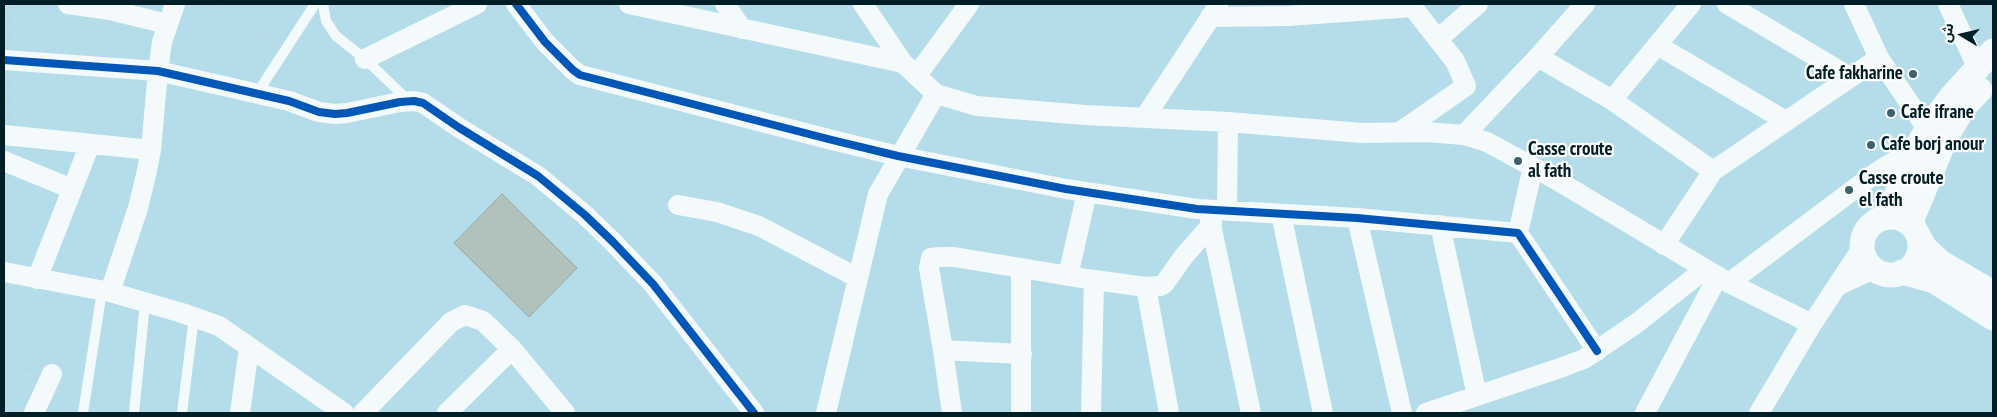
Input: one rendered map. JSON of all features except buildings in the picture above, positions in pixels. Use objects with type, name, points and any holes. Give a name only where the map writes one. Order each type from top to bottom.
[{"type":"street","points":[[68,4],[110,10],[167,24]]},
{"type":"street","points":[[106,291],[138,208],[151,150],[158,71],[167,24],[175,4]]},
{"type":"street","points":[[365,59],[477,4]]},
{"type":"street","points":[[516,4],[545,42],[573,70],[580,74],[898,156],[1216,215],[1282,214],[1357,218],[1518,233]]},
{"type":"street","points":[[725,4],[742,29]]},
{"type":"street","points":[[863,4],[910,69],[936,94],[977,106],[1228,122],[1362,133],[1400,132],[1464,135],[1487,142],[1533,166],[1717,276],[1812,324]]},
{"type":"street","points":[[910,69],[969,4]]},
{"type":"street","points":[[1438,39],[1478,4]]},
{"type":"street","points":[[1464,135],[1585,4]]},
{"type":"street","points":[[1612,100],[1691,4]]},
{"type":"street","points":[[1727,4],[1850,77]]},
{"type":"street","points":[[1854,4],[1879,58],[1922,138]]},
{"type":"street","points":[[1948,4],[1988,66]]},
{"type":"street","points":[[639,5],[910,69]]},
{"type":"street","points":[[1145,117],[1214,10],[1298,15],[1411,5],[1455,62],[1466,86],[1491,107]]},
{"type":"street","points":[[1657,45],[1786,121]]},
{"type":"street","points":[[1538,57],[1612,100],[1713,171]]},
{"type":"street","points":[[1664,245],[1713,171],[1879,58]]},
{"type":"street","points":[[4,60],[158,71],[256,95],[289,101],[319,112],[341,114],[408,101],[426,105],[538,176],[585,215],[653,284],[754,413]]},
{"type":"street","points":[[1886,217],[1922,138],[1952,96],[1988,66]]},
{"type":"street","points":[[1902,272],[1916,260],[1920,245],[1914,230],[1946,137],[1988,66]]},
{"type":"street","points":[[1400,132],[1466,86]]},
{"type":"street","points":[[826,413],[878,194],[898,156],[936,94]]},
{"type":"street","points":[[1228,122],[1216,215],[1251,413]]},
{"type":"street","points":[[4,135],[151,150]]},
{"type":"street","points":[[1426,413],[1560,368],[1597,352],[1661,306],[1717,276],[1877,172],[1922,138]]},
{"type":"street","points":[[37,279],[90,144]]},
{"type":"street","points":[[4,160],[72,189]]},
{"type":"street","points":[[1533,166],[1518,233],[1597,352]]},
{"type":"street","points":[[1068,276],[1087,192]]},
{"type":"street","points":[[678,205],[717,212],[759,226],[858,278]]},
{"type":"street","points":[[1282,214],[1323,413]]},
{"type":"street","points":[[952,413],[929,268],[931,258],[939,256],[954,257],[1094,280],[1155,287],[1164,284],[1216,215]]},
{"type":"street","points":[[1759,413],[1812,324],[1862,248],[1866,231],[1878,220],[1886,217],[1895,217],[1914,230],[1925,248],[1940,262],[1993,294]]},
{"type":"street","points":[[1357,218],[1402,413]]},
{"type":"street","points":[[1440,225],[1477,396]]},
{"type":"street","points":[[1862,248],[1864,256],[1874,269],[1883,273],[1902,272],[1915,274],[1934,281],[1993,318]]},
{"type":"street","points":[[1021,268],[1021,413]]},
{"type":"street","points":[[1837,286],[1874,269]]},
{"type":"street","points":[[4,272],[106,291],[218,326],[344,413]]},
{"type":"street","points":[[1645,413],[1717,276]]},
{"type":"street","points":[[1091,413],[1094,280]]},
{"type":"street","points":[[1146,287],[1169,413]]},
{"type":"street","points":[[363,413],[450,322],[460,316],[471,316],[483,321],[512,349],[565,413]]},
{"type":"street","points":[[240,413],[249,348]]},
{"type":"street","points":[[446,413],[512,349]]},
{"type":"street","points":[[943,350],[1022,354]]},
{"type":"street","points":[[34,413],[52,374]]},
{"type":"lane","points":[[256,95],[315,4]]},
{"type":"lane","points":[[323,4],[326,21],[332,32],[365,59],[408,101]]},
{"type":"lane","points":[[83,413],[106,291]]},
{"type":"lane","points":[[134,413],[145,302]]},
{"type":"lane","points":[[182,413],[194,317]]},
{"type":"path","points":[[220,4],[285,50]]},
{"type":"path","points":[[4,367],[30,369],[52,374]]},
{"type":"cycle path","points":[[516,4],[545,42],[580,75],[898,156],[1066,189],[1197,209],[1357,218],[1518,233],[1597,351]]},
{"type":"cycle path","points":[[4,60],[158,71],[289,101],[319,112],[335,114],[400,102],[414,101],[423,103],[458,127],[538,176],[585,215],[653,284],[754,413]]},
{"type":"place","name":"Cafe fakharine","points":[[1913,74]]},
{"type":"place","name":"Cafe ifrane","points":[[1891,113]]},
{"type":"place","name":"Cafe borj anour","points":[[1871,145]]},
{"type":"place","name":"Casse croute al fath","points":[[1518,161]]},
{"type":"place","name":"Casse croute el fath","points":[[1849,190]]}]
